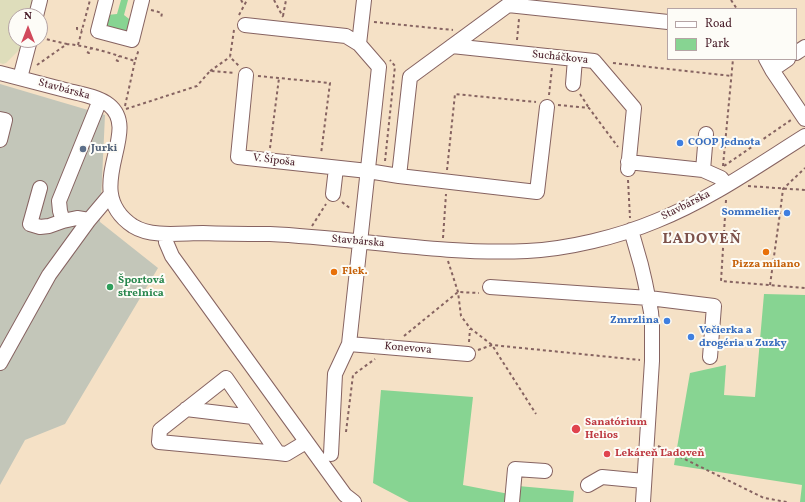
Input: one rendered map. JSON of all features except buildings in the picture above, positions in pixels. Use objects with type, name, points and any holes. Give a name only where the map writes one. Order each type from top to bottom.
[{"type":"street","points":[[106,0],[98,31],[132,40],[146,5]]},
{"type":"street","points":[[359,44],[364,0]]},
{"type":"street","points":[[399,176],[410,77],[452,46],[515,4],[667,22]]},
{"type":"street","points":[[239,24],[283,23],[346,36],[359,44],[378,67],[349,344],[335,374],[330,454]]},
{"type":"street","name":"Sucháčkova","points":[[452,46],[594,61],[634,108],[628,166]]},
{"type":"street","points":[[20,78],[28,48]]},
{"type":"street","points":[[573,84],[575,59]]},
{"type":"street","points":[[784,60],[769,64],[803,115]]},
{"type":"street","name":"Stavbárska","points":[[0,73],[100,100],[115,110],[120,123],[118,144],[111,179],[111,194],[113,203],[117,211],[131,224],[146,232],[167,234],[272,234],[444,250],[528,251],[548,249],[603,239],[656,222],[690,206],[728,185],[805,136]]},
{"type":"street","name":"V. Šípoša","points":[[246,75],[238,157],[368,171]]},
{"type":"street","points":[[63,221],[59,201],[100,100]]},
{"type":"street","points":[[368,171],[537,192],[547,105]]},
{"type":"street","points":[[0,119],[5,120],[0,140]]},
{"type":"street","points":[[703,170],[706,134]]},
{"type":"street","points":[[628,166],[703,170],[721,178],[728,185]]},
{"type":"street","points":[[333,194],[336,168]]},
{"type":"street","points":[[40,188],[30,224],[40,227],[77,218],[89,220]]},
{"type":"street","points":[[0,363],[49,275],[89,220],[111,194]]},
{"type":"street","points":[[631,230],[649,298],[652,324],[652,361],[643,502]]},
{"type":"street","points":[[167,234],[166,242],[172,256],[345,495],[354,502]]},
{"type":"street","points":[[490,287],[649,298],[714,306],[710,358]]},
{"type":"street","name":"Konevova","points":[[349,344],[468,354]]},
{"type":"street","points":[[278,453],[226,378],[160,430],[159,442],[286,454],[306,442]]},
{"type":"street","points":[[186,409],[253,417]]},
{"type":"street","points":[[512,502],[515,469],[545,471]]},
{"type":"street","points":[[588,485],[602,477],[644,481]]},
{"type":"path","points":[[48,40],[78,45],[90,0]]},
{"type":"path","points":[[241,0],[244,5]]},
{"type":"path","points":[[135,61],[124,109],[197,86],[210,71],[230,57],[244,5],[247,0]]},
{"type":"path","points":[[274,0],[283,23]]},
{"type":"path","points":[[283,23],[286,0]]},
{"type":"path","points":[[515,4],[516,53]]},
{"type":"path","points":[[146,5],[162,13],[161,18]]},
{"type":"path","points":[[370,21],[453,30]]},
{"type":"path","points":[[78,27],[77,29],[82,30]]},
{"type":"path","points":[[36,65],[67,44]]},
{"type":"path","points":[[87,52],[89,53],[91,48]]},
{"type":"path","points":[[116,60],[118,60],[119,56]]},
{"type":"path","points":[[230,57],[246,75]]},
{"type":"path","points":[[733,60],[723,167],[803,115]]},
{"type":"path","points":[[594,61],[732,76]]},
{"type":"path","points":[[547,105],[552,67]]},
{"type":"path","points":[[210,71],[330,83],[320,166]]},
{"type":"path","points":[[269,161],[278,78]]},
{"type":"path","points":[[573,84],[628,166],[631,230]]},
{"type":"path","points":[[536,414],[492,345],[470,328],[461,316],[458,292],[444,250],[443,240],[447,176],[455,94],[547,105],[589,108]]},
{"type":"path","points":[[770,285],[783,189],[805,168]]},
{"type":"path","points":[[805,190],[728,185],[721,281],[805,288]]},
{"type":"path","points":[[311,227],[333,194],[362,218]]},
{"type":"path","points":[[345,435],[352,375],[390,348],[458,292]]},
{"type":"path","points":[[468,354],[492,345],[652,361]]},
{"type":"path","points":[[646,441],[764,498],[787,502]]},
{"type":"shaded area","points":[[0,0],[34,0],[32,8],[8,8],[8,48],[20,48],[6,63],[0,63]]},
{"type":"shaded area","points":[[0,84],[105,115],[100,222],[158,268],[65,424],[25,440],[0,485]]},
{"type":"green space","points":[[121,0],[128,0],[124,15],[133,22],[128,30],[124,32],[109,29],[107,25],[107,15],[117,14]]},
{"type":"green space","points":[[764,294],[805,295],[805,502],[800,502],[802,485],[674,465],[690,373],[726,365],[724,395],[755,397]]},
{"type":"green space","points":[[381,390],[473,397],[463,485],[509,494],[508,502],[409,502],[373,483]]},
{"type":"green space","points":[[518,486],[574,491],[573,502],[517,502]]},
{"type":"place","name":"COOP Jednota","points":[[680,143]]},
{"type":"place","name":"Jurki","points":[[83,149]]},
{"type":"place","name":"Sommelier","points":[[787,213]]},
{"type":"place","name":"Pizza milano","points":[[766,252]]},
{"type":"place","name":"Flek.","points":[[334,272]]},
{"type":"place","name":"Športová strelnica","points":[[110,287]]},
{"type":"place","name":"Zmrzlina","points":[[667,321]]},
{"type":"place","name":"Večierka a drogéria u Zuzky","points":[[691,337]]},
{"type":"place","name":"Sanatórium Helios","points":[[576,429]]},
{"type":"place","name":"Lekáreň Ľadoveň","points":[[607,454]]},
{"type":"district","name":"ĽADOVEŇ","points":[[702,240]]}]
